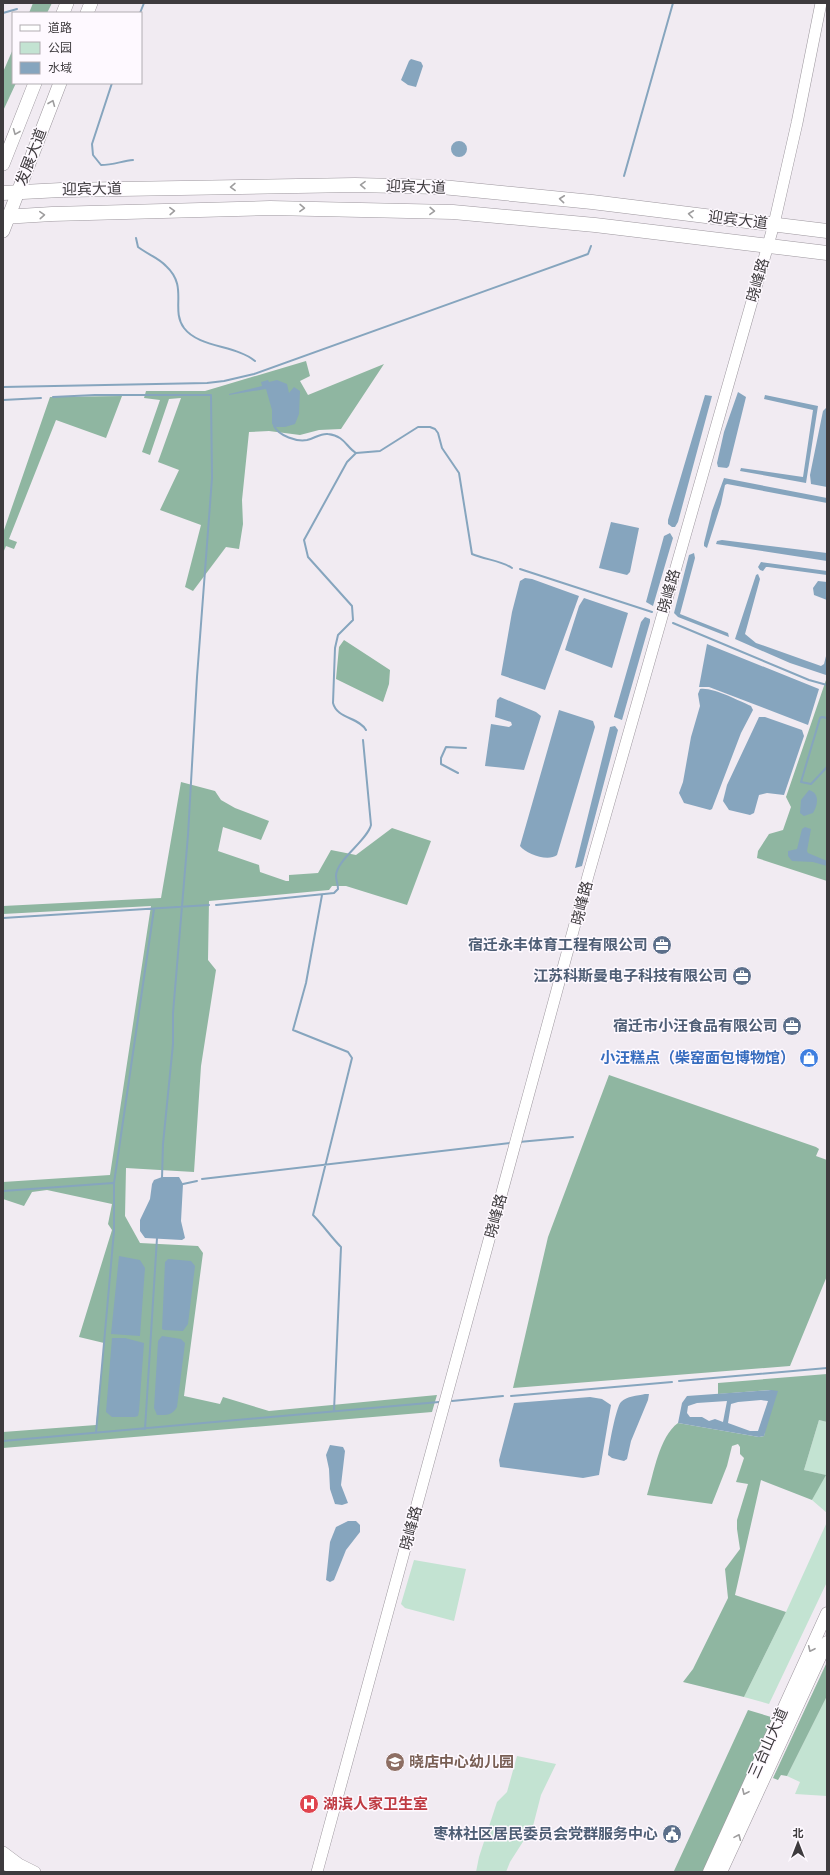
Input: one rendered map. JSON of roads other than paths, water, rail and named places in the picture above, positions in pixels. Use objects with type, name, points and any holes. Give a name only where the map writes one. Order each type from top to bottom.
[{"type":"highway","name":"迎宾大道","points":[[3,193],[355,185],[442,187],[592,202],[827,231]]},
{"type":"highway","name":"迎宾大道","points":[[6,217],[270,208],[453,212],[595,224],[827,253]]},
{"type":"main road","name":"发展大道","points":[[3,164],[35,84]]},
{"type":"main road","name":"发展大道","points":[[3,231],[6,217],[60,84]]},
{"type":"main road","name":"三台山大道","points":[[709,1872],[827,1613]]},
{"type":"main road","name":"三台山大道","points":[[721,1872],[827,1642]]},
{"type":"street","name":"晓峰路","points":[[317,1872],[588,876],[774,224],[797,123],[821,3]]},
{"type":"street","points":[[3,1852],[19,1864],[35,1872]]},
{"type":"street","points":[[3,1863],[18,1872]]},
{"type":"water","points":[[411,59],[421,62],[423,66],[416,87],[408,85],[401,80]]},
{"type":"water","points":[[459,141],[465,143],[467,149],[465,155],[459,157],[453,155],[451,149],[453,143]]},
{"type":"water","points":[[268,380],[269,382],[277,380],[287,384],[289,393],[294,387],[300,391],[299,414],[295,424],[285,427],[276,427],[272,424],[272,410],[266,389],[229,395],[262,386],[261,382]]},
{"type":"water","points":[[738,392],[746,397],[729,466],[727,468],[718,467],[717,463],[724,432]]},
{"type":"water","points":[[705,395],[712,396],[678,522],[675,527],[672,527],[668,524],[668,520]]},
{"type":"water","points":[[765,395],[818,406],[806,483],[740,471],[741,468],[803,477],[813,410],[764,399]]},
{"type":"water","points":[[827,407],[827,487],[811,484],[810,475],[823,411]]},
{"type":"water","points":[[724,478],[827,498],[827,503],[727,484],[725,485],[721,504],[707,548],[704,546],[704,543],[712,511]]},
{"type":"water","points":[[611,522],[639,528],[630,572],[627,575],[599,568]]},
{"type":"water","points":[[670,533],[673,538],[653,606],[646,602],[664,536]]},
{"type":"water","points":[[722,540],[827,553],[827,561],[716,544],[717,541]]},
{"type":"water","points":[[694,553],[695,558],[680,614],[728,633],[729,637],[678,617],[674,613],[689,555]]},
{"type":"water","points":[[761,562],[827,571],[827,575],[768,567],[766,567],[763,571],[758,567]]},
{"type":"water","points":[[758,574],[760,579],[745,634],[756,643],[821,666],[824,664],[827,652],[826,675],[790,663],[735,639],[756,575]]},
{"type":"water","points":[[525,578],[532,579],[579,596],[545,690],[501,675],[512,612],[520,581]]},
{"type":"water","points":[[818,581],[827,582],[827,600],[814,595],[813,588]]},
{"type":"water","points":[[584,598],[628,613],[612,668],[565,650],[579,606]]},
{"type":"water","points":[[645,617],[650,619],[650,622],[622,720],[614,716],[641,622]]},
{"type":"water","points":[[707,644],[819,689],[808,725],[709,687],[699,687]]},
{"type":"water","points":[[700,689],[712,690],[726,695],[751,706],[753,710],[741,733],[712,809],[710,810],[684,803],[679,793],[683,782],[691,737],[700,706],[698,694]]},
{"type":"water","points":[[500,697],[536,712],[541,716],[524,770],[485,766],[491,724],[509,727],[512,725],[511,722],[495,717],[497,700]]},
{"type":"water","points":[[559,710],[593,721],[595,727],[557,855],[548,858],[527,852],[520,846]]},
{"type":"water","points":[[759,717],[765,717],[802,730],[804,736],[784,795],[767,793],[759,795],[754,813],[750,815],[729,810],[723,801],[727,785]]},
{"type":"water","points":[[615,726],[618,730],[582,866],[575,868],[610,727]]},
{"type":"water","points":[[809,790],[815,794],[817,803],[813,813],[804,816],[800,813],[801,800]]},
{"type":"water","points":[[805,827],[811,829],[807,851],[808,853],[827,861],[827,866],[813,862],[792,861],[788,856],[788,851],[797,849],[802,829]]},
{"type":"water","points":[[162,1177],[179,1177],[183,1184],[181,1221],[185,1238],[182,1240],[145,1238],[140,1231],[140,1220],[150,1199],[152,1184],[154,1180]]},
{"type":"water","points":[[119,1256],[140,1260],[145,1268],[140,1336],[111,1334]]},
{"type":"water","points":[[168,1259],[191,1261],[195,1266],[188,1324],[183,1331],[162,1329],[165,1262]]},
{"type":"water","points":[[162,1336],[181,1339],[185,1343],[177,1407],[173,1412],[166,1415],[157,1415],[154,1408],[158,1341]]},
{"type":"water","points":[[112,1338],[125,1338],[144,1343],[139,1411],[138,1416],[135,1417],[112,1417],[106,1412]]},
{"type":"water","points":[[771,1390],[778,1391],[764,1436],[759,1437],[678,1423],[682,1403],[687,1396]],"holes":[[[761,1400],[768,1401],[758,1431],[750,1431],[728,1423],[731,1404]],[[727,1401],[723,1422],[715,1419],[709,1421],[702,1417],[690,1417],[687,1413],[688,1406],[697,1403]]]},
{"type":"water","points":[[649,1394],[648,1400],[631,1441],[627,1459],[624,1461],[612,1458],[608,1455],[619,1405],[626,1398]]},
{"type":"water","points":[[590,1397],[602,1399],[611,1405],[599,1475],[583,1478],[500,1467],[499,1460],[514,1403]]},
{"type":"water","points":[[330,1445],[343,1447],[345,1451],[341,1485],[348,1503],[342,1505],[335,1504],[330,1489],[329,1469],[326,1455]]},
{"type":"water","points":[[348,1521],[356,1521],[360,1525],[360,1532],[346,1550],[334,1580],[330,1582],[326,1580],[330,1542],[336,1527]]},
{"type":"waterway","points":[[140,12],[144,3]]},
{"type":"waterway","points":[[624,176],[673,3]]},
{"type":"waterway","points":[[3,13],[17,9]]},
{"type":"waterway","points":[[112,84],[92,144],[93,155],[101,165],[133,160]]},
{"type":"waterway","points":[[136,238],[138,247],[160,261],[173,274],[177,282],[180,321],[184,328],[191,335],[199,339],[238,352],[255,361]]},
{"type":"waterway","points":[[3,387],[207,383],[224,381],[254,374],[588,254],[591,246]]},
{"type":"waterway","points":[[53,397],[95,395],[211,395],[212,478],[197,677],[188,835],[173,1013],[173,1044],[163,1144],[162,1178]]},
{"type":"waterway","points":[[3,400],[41,398]]},
{"type":"waterway","points":[[274,426],[280,433],[289,438],[298,440],[307,440],[323,434],[334,435],[342,439],[356,453],[380,451],[418,427],[430,427],[435,429],[438,433],[442,448],[459,473],[472,554],[503,563],[512,568]]},
{"type":"waterway","points":[[356,453],[347,462],[304,540],[308,557],[352,606],[353,620],[338,635],[335,648],[333,703],[339,712],[363,726],[366,730]]},
{"type":"waterway","points":[[520,569],[652,612]]},
{"type":"waterway","points":[[673,623],[809,680],[827,685]]},
{"type":"waterway","points":[[827,718],[820,718],[801,782],[811,784],[827,767]]},
{"type":"waterway","points":[[216,905],[334,893],[338,889],[336,876],[337,870],[346,857],[364,837],[371,825],[363,740]]},
{"type":"waterway","points":[[458,773],[441,764],[441,758],[446,747],[466,748]]},
{"type":"waterway","points":[[322,895],[306,983],[293,1030],[348,1052],[352,1058],[313,1215],[341,1247],[334,1411]]},
{"type":"waterway","points":[[3,918],[209,905]]},
{"type":"waterway","points":[[96,1433],[114,1231],[114,1183],[154,909]]},
{"type":"waterway","points":[[519,1142],[573,1137]]},
{"type":"waterway","points":[[202,1179],[511,1143]]},
{"type":"waterway","points":[[183,1184],[197,1181]]},
{"type":"waterway","points":[[3,1191],[113,1183]]},
{"type":"waterway","points":[[145,1429],[157,1238]]},
{"type":"waterway","points":[[679,1381],[827,1368]]},
{"type":"waterway","points":[[511,1396],[672,1382]]},
{"type":"waterway","points":[[452,1401],[503,1396]]},
{"type":"waterway","points":[[3,1441],[439,1402]]},
{"type":"place","name":"宿迁永丰体育工程有限公司","points":[[662,945]]},
{"type":"place","name":"江苏科斯曼电子科技有限公司","points":[[742,976]]},
{"type":"place","name":"宿迁市小汪食品有限公司","points":[[792,1026]]},
{"type":"place","name":"小汪糕点（柴窑面包博物馆）","points":[[809,1058]]},
{"type":"place","name":"晓店中心幼儿园","points":[[395,1762]]},
{"type":"place","name":"湖滨人家卫生室","points":[[309,1804]]},
{"type":"place","name":"枣林社区居民委员会党群服务中心","points":[[672,1834]]}]
